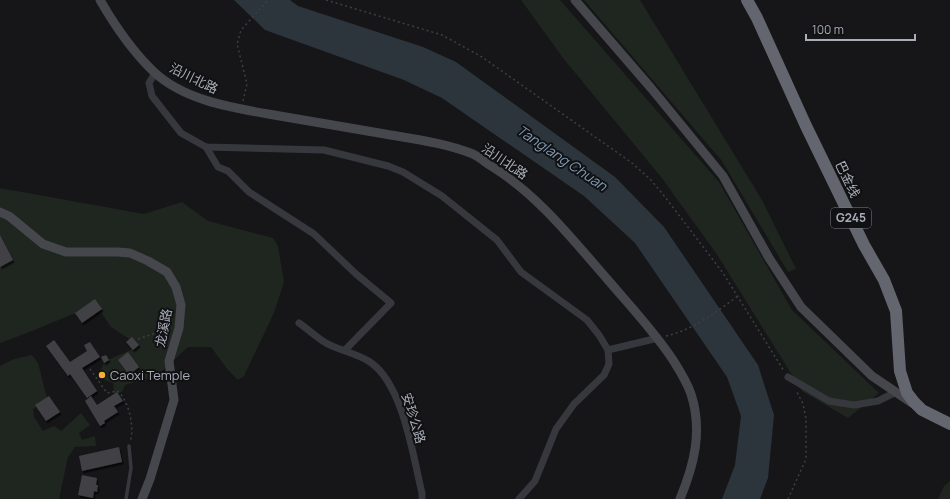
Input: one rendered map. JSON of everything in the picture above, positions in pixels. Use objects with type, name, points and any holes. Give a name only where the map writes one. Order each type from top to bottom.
[{"type":"highway","name":"巴金线","points":[[747,0],[757,18],[806,126],[864,245],[884,280],[896,311],[901,376],[908,393],[918,407],[950,424]]},
{"type":"main road","name":"沿川北路","points":[[100,0],[117,29],[134,52],[155,73],[172,85],[205,101],[241,109],[434,143],[474,155],[510,177],[543,208],[658,338],[680,372],[691,394],[696,417],[696,451],[688,479],[680,499]]},
{"type":"main road","points":[[575,0],[651,88],[723,176],[769,258],[800,306],[872,376],[918,407]]},
{"type":"main road","name":"龙溪路","points":[[0,212],[9,216],[42,244],[66,252],[130,253],[167,272],[176,287],[181,305],[179,328],[169,361],[174,400],[142,499]]},
{"type":"street","points":[[155,73],[149,83],[152,96],[181,133],[206,147],[324,150],[388,166],[403,172],[442,196],[497,240],[521,272],[587,320],[608,350],[609,364],[604,375],[574,404],[556,429],[535,481],[519,499]]},
{"type":"street","points":[[206,147],[218,166],[228,171],[249,192],[314,234],[356,274],[391,303],[345,350]]},
{"type":"street","name":"安珍公路","points":[[299,323],[326,343],[370,362],[379,369],[390,385],[401,407],[422,493],[422,499]]},
{"type":"street","points":[[608,350],[658,338]]},
{"type":"street","points":[[788,377],[829,401],[854,405],[878,401],[896,392]]},
{"type":"lane","points":[[126,499],[131,468],[129,446]]},
{"type":"path","points":[[241,109],[248,84],[237,44],[241,30],[268,0]]},
{"type":"path","points":[[326,0],[442,35],[463,45],[632,163],[650,179],[723,273],[788,377],[803,404],[806,431],[806,459],[788,499]]},
{"type":"path","points":[[658,338],[679,333],[690,328],[738,296]]},
{"type":"path","points":[[138,339],[156,333],[165,338],[175,339]]},
{"type":"path","points":[[90,369],[107,393],[117,391],[122,394],[127,403],[132,436],[129,446]]},
{"type":"shaded area","points":[[521,0],[560,0],[719,182],[792,310],[879,393],[848,418],[802,391],[716,253],[661,177],[563,58]]},
{"type":"shaded area","points":[[584,0],[640,0],[762,200],[796,269],[788,272],[722,161]]},
{"type":"shaded area","points":[[0,188],[144,214],[182,202],[208,221],[273,238],[278,246],[284,282],[274,313],[244,376],[238,380],[228,370],[211,347],[188,347],[157,376],[125,385],[122,392],[114,393],[113,383],[105,380],[100,371],[105,361],[140,346],[111,327],[100,311],[73,314],[0,343]]},
{"type":"shaded area","points":[[32,355],[38,363],[47,398],[33,409],[34,417],[43,431],[54,426],[61,431],[81,413],[90,425],[79,433],[82,440],[95,436],[96,446],[75,447],[68,457],[59,499],[0,499],[0,366],[14,359]]},
{"type":"shaded area","points":[[950,481],[950,499],[938,499],[944,486]]},
{"type":"water","name":"Tanglang Chuan","points":[[234,0],[290,0],[298,6],[423,47],[456,62],[615,177],[664,227],[758,365],[774,415],[768,478],[760,499],[722,499],[735,465],[741,416],[727,377],[635,243],[584,196],[442,98],[404,80],[265,30]]},
{"type":"building","points":[[0,235],[13,260],[0,267]]},
{"type":"building","points":[[95,299],[102,309],[82,323],[75,313]]},
{"type":"building","points":[[132,337],[139,345],[133,350],[126,342]]},
{"type":"building","points":[[54,340],[70,362],[87,351],[84,345],[90,342],[100,357],[82,368],[97,391],[87,398],[70,374],[68,376],[46,346]]},
{"type":"building","points":[[128,352],[139,367],[129,375],[118,360]]},
{"type":"building","points":[[106,355],[109,360],[104,363],[101,357]]},
{"type":"building","points":[[117,392],[123,401],[114,406],[118,412],[104,421],[105,423],[100,426],[85,401],[91,396],[97,405]]},
{"type":"building","points":[[49,396],[60,412],[46,421],[35,405]]},
{"type":"building","points":[[119,447],[122,462],[82,471],[79,456]]},
{"type":"building","points":[[82,475],[97,478],[97,492],[94,491],[93,498],[78,495]]},
{"type":"place","name":"Caoxi Temple","points":[[102,375]]}]
